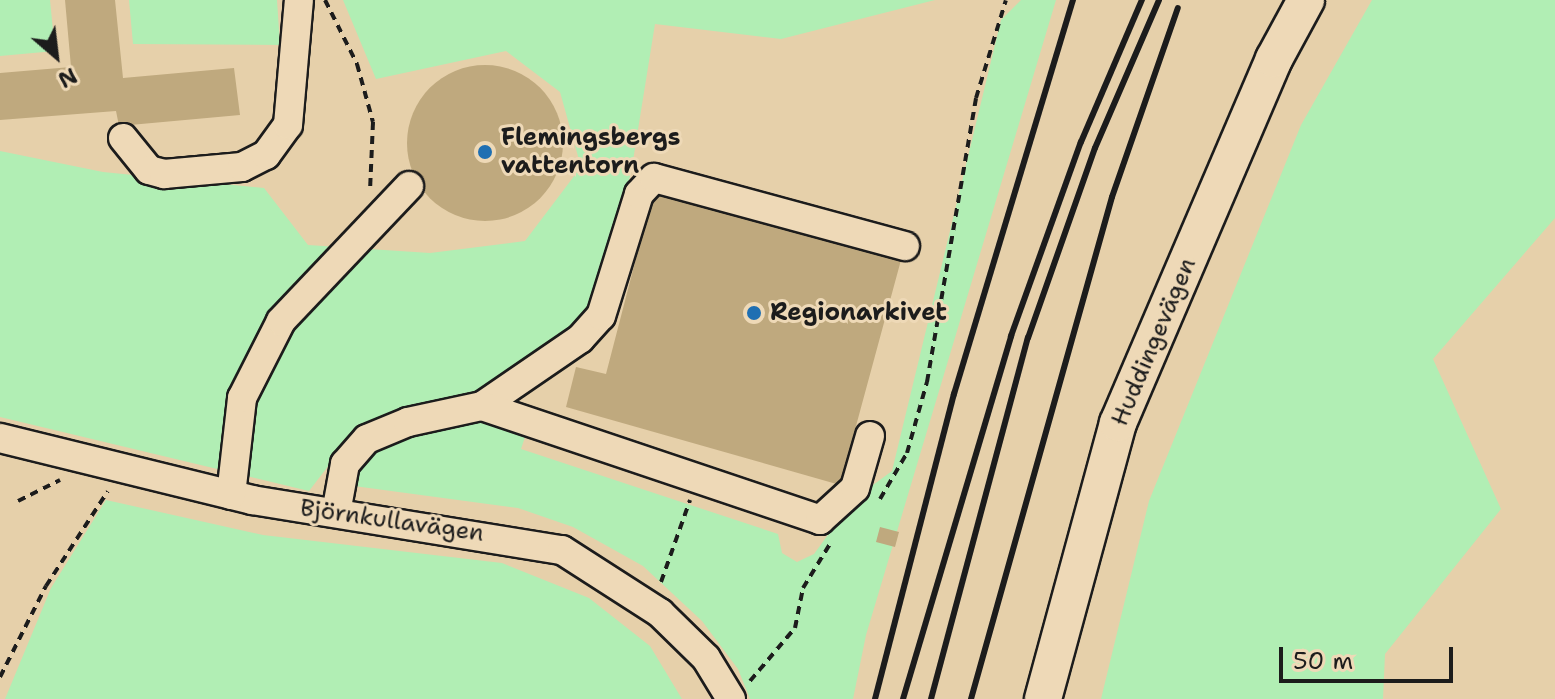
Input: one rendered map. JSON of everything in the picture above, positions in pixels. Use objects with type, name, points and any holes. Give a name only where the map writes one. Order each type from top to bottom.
[{"type":"main road","name":"Huddingevägen","points":[[1043,699],[1118,423],[1274,59],[1306,0]]},
{"type":"street","points":[[123,138],[149,170],[164,174],[242,167],[266,155],[288,125],[299,0]]},
{"type":"street","points":[[336,513],[345,464],[367,439],[408,422],[482,406],[580,339],[601,316],[639,194],[654,178],[905,246]]},
{"type":"street","points":[[231,495],[248,385],[281,321],[365,228],[409,186]]},
{"type":"street","points":[[482,406],[820,520],[855,488],[870,436]]},
{"type":"street","name":"Björnkullavägen","points":[[0,438],[231,495],[562,550],[660,613],[739,694]]},
{"type":"path","points":[[325,0],[357,64],[373,122],[365,228]]},
{"type":"path","points":[[871,508],[907,453],[927,382],[976,98],[1006,0]]},
{"type":"path","points":[[18,501],[62,479]]},
{"type":"path","points":[[0,677],[46,586],[108,491],[122,494]]},
{"type":"path","points":[[658,589],[689,504]]},
{"type":"path","points":[[739,694],[795,628],[803,588],[833,538]]},
{"type":"green space","points":[[0,0],[50,0],[55,51],[0,56]]},
{"type":"green space","points":[[129,0],[277,0],[280,45],[133,44]]},
{"type":"green space","points":[[343,0],[935,0],[781,39],[655,24],[631,173],[590,312],[546,352],[484,393],[420,403],[359,426],[309,491],[0,417],[0,151],[103,172],[264,188],[308,245],[430,253],[525,241],[581,167],[560,92],[506,51],[376,79]]},
{"type":"green space","points":[[1021,0],[1056,0],[866,635],[853,699],[750,699],[738,669],[702,621],[643,566],[573,527],[518,508],[354,486],[353,472],[363,457],[403,434],[447,422],[495,420],[527,431],[521,449],[778,534],[782,553],[797,562],[814,554],[854,499],[892,471],[1001,20]]},
{"type":"green space","points":[[1372,0],[1555,0],[1555,218],[1433,359],[1501,509],[1385,654],[1383,699],[1101,699],[1149,501],[1301,125]]},
{"type":"green space","points":[[106,500],[263,535],[502,563],[589,598],[650,646],[682,699],[5,699],[51,588]]},
{"type":"building","points":[[65,0],[115,0],[123,78],[234,68],[240,115],[119,126],[116,111],[0,120],[0,73],[71,67]]},
{"type":"building","name":"Flemingsbergs vattentorn","points":[[485,65],[515,71],[540,88],[557,113],[563,143],[557,173],[540,198],[515,215],[485,221],[455,215],[430,198],[413,173],[407,143],[413,113],[430,88],[455,71]]},
{"type":"building","name":"Regionarkivet","points":[[654,189],[901,260],[840,485],[566,407],[576,367],[606,374]]},
{"type":"building","points":[[880,527],[899,532],[895,547],[876,542]]},
{"type":"railway","points":[[875,699],[954,394],[1073,0]]},
{"type":"railway","points":[[903,699],[1011,336],[1081,142],[1142,0]]},
{"type":"railway","points":[[931,699],[1028,338],[1095,148],[1159,0]]},
{"type":"railway","points":[[971,699],[1112,197],[1178,8]]},
{"type":"place","name":"Flemingsbergs vattentorn","points":[[485,152]]},
{"type":"place","name":"Regionarkivet","points":[[754,313]]}]
